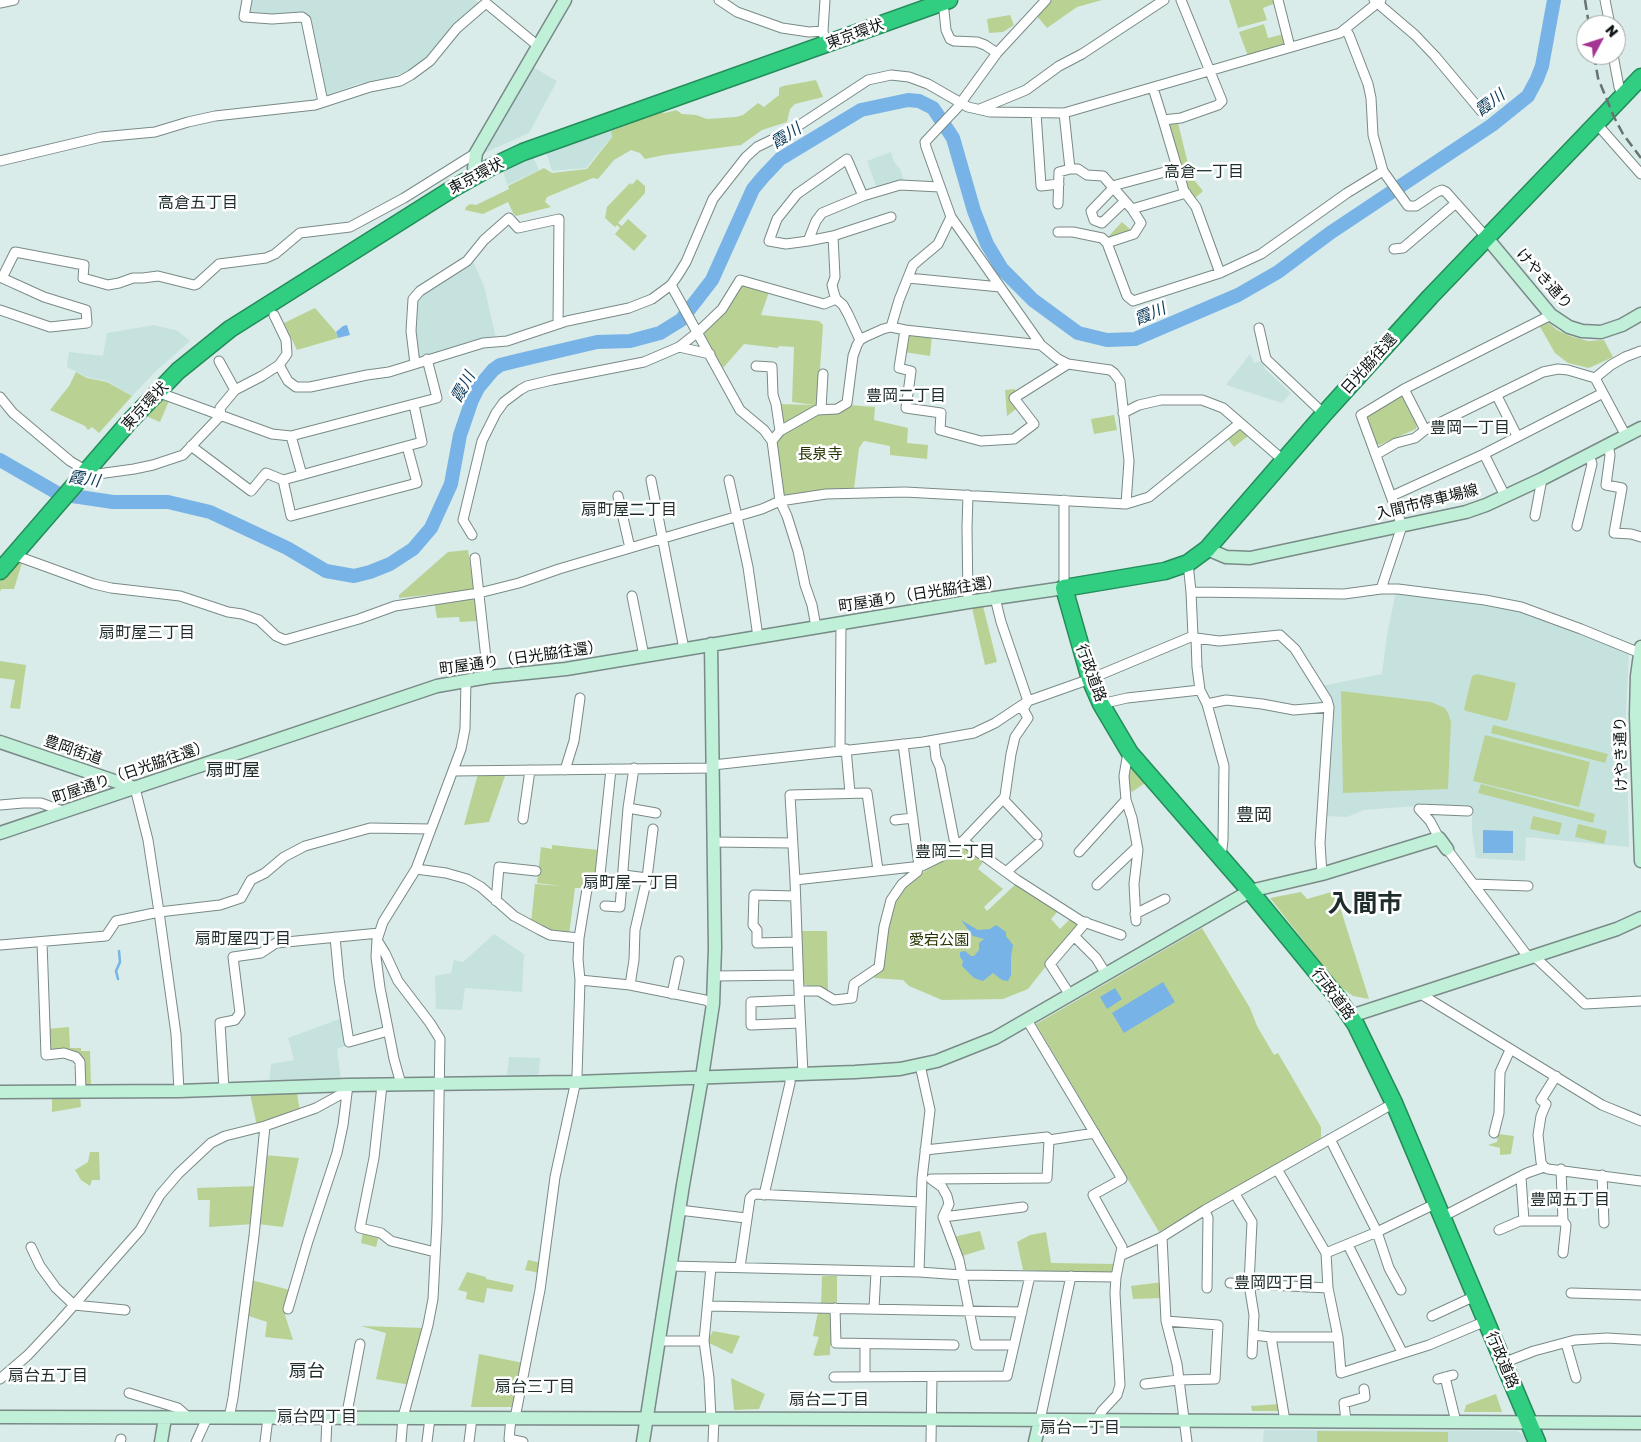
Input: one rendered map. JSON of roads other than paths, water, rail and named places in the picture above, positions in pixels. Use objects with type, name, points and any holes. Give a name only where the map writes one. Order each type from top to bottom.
[{"type":"highway","name":"東京環状","points":[[79,474],[151,387],[221,325],[476,165],[573,125],[824,34],[926,0]]},
{"type":"highway","name":"東京環状","points":[[79,474],[178,371],[230,329],[452,189],[476,165],[524,152],[576,132],[620,119],[947,5]]},
{"type":"highway","name":"日光脇往還","points":[[1064,588],[1165,571],[1188,563],[1207,549],[1283,460],[1430,297],[1641,77]]},
{"type":"highway","points":[[0,571],[7,557],[79,474]]},
{"type":"highway","name":"行政道路","points":[[1064,588],[1090,679],[1101,704],[1130,753],[1250,891],[1351,1016],[1394,1103],[1537,1442]]},
{"type":"street","points":[[0,3],[14,0]]},
{"type":"street","points":[[247,0],[244,16],[272,19],[302,17],[306,20],[323,102]]},
{"type":"street","points":[[0,310],[50,327],[87,322],[86,310],[44,297],[1,278],[15,252],[84,265],[83,278],[108,285],[119,284],[133,278],[158,276],[194,285],[198,284],[219,264],[266,258],[275,254],[300,233],[350,227],[404,198],[476,165],[538,46],[565,0]]},
{"type":"street","points":[[719,0],[737,12],[782,28],[824,34],[825,0]]},
{"type":"street","points":[[1046,0],[997,53],[958,106],[925,142],[951,217],[1041,344],[1058,359],[1068,364],[1110,370],[1120,381],[1129,461],[1126,504]]},
{"type":"street","points":[[980,109],[1026,90],[1064,63],[1082,54],[1164,0]]},
{"type":"street","points":[[1163,120],[1181,118],[1218,105],[1222,101],[1180,0]]},
{"type":"street","points":[[1278,0],[1290,47]]},
{"type":"street","points":[[1605,0],[1608,15]]},
{"type":"street","points":[[0,161],[101,137],[155,132],[215,116],[315,105],[370,87],[400,81],[434,58],[457,28],[488,1],[538,46]]},
{"type":"street","points":[[279,365],[288,381],[296,387],[304,388],[389,372],[483,343],[507,341],[558,324],[641,304],[652,299],[672,288],[686,262],[713,200],[746,157],[757,147],[792,130],[860,84],[878,77],[891,75],[922,80],[958,106],[968,108],[990,112],[1064,113],[1340,33],[1377,1],[1415,34],[1481,112]]},
{"type":"street","points":[[947,5],[946,30],[950,38],[954,41],[977,42],[997,53]]},
{"type":"street","points":[[1345,29],[1368,84],[1371,98],[1372,135],[1384,173],[1408,206],[1416,206],[1442,190],[1446,192],[1487,238]]},
{"type":"street","points":[[1615,65],[1619,87],[1624,95]]},
{"type":"street","points":[[1153,88],[1176,169],[1186,193],[1196,207],[1220,273]]},
{"type":"street","points":[[1036,113],[1041,186],[1059,184]]},
{"type":"street","points":[[1064,113],[1070,169]]},
{"type":"street","points":[[1596,123],[1641,174]]},
{"type":"street","points":[[863,196],[847,159],[797,194],[777,219],[769,241],[786,244],[808,241],[833,236],[891,217]]},
{"type":"street","points":[[1058,204],[1059,172],[1078,169],[1087,175],[1103,176],[1132,209],[1141,223],[1134,234],[1107,243]]},
{"type":"street","points":[[1125,201],[1102,222],[1094,220],[1091,211],[1116,185],[1176,169]]},
{"type":"street","points":[[1058,232],[1073,232],[1102,238],[1107,243],[1126,296],[1133,301],[1220,273],[1261,254],[1347,193],[1384,173]]},
{"type":"street","points":[[808,241],[816,221],[822,213],[863,196],[900,185],[940,188]]},
{"type":"street","points":[[1132,209],[1186,193]]},
{"type":"street","points":[[1394,250],[1403,248],[1456,203]]},
{"type":"street","points":[[891,327],[913,265],[938,244],[951,217]]},
{"type":"street","points":[[415,364],[411,331],[414,299],[420,291],[467,261],[484,240],[509,218],[518,228],[559,219],[558,324]]},
{"type":"street","points":[[833,236],[835,277],[832,285],[836,299],[843,305],[860,340]]},
{"type":"street","name":"けやき通り","points":[[1487,238],[1551,315],[1569,327],[1601,332],[1614,328],[1641,314]]},
{"type":"street","points":[[908,278],[1000,287]]},
{"type":"street","points":[[472,535],[463,520],[482,441],[496,413],[514,394],[526,386],[644,362],[679,347],[722,309],[740,280],[824,304],[836,299]]},
{"type":"street","points":[[672,288],[740,410],[764,430],[772,441],[780,501],[787,516],[798,551],[816,627]]},
{"type":"street","points":[[221,415],[220,408],[234,390],[279,365],[287,354],[286,340],[274,315]]},
{"type":"street","points":[[1380,588],[1402,526],[1361,415],[1404,389],[1551,315]]},
{"type":"street","points":[[772,441],[780,431],[817,410],[837,409],[847,403],[853,356],[860,340],[883,329],[891,327],[904,330],[1041,344]]},
{"type":"street","points":[[1259,328],[1266,360],[1324,414]]},
{"type":"street","points":[[904,330],[898,368],[911,371],[906,408],[941,413],[940,430],[981,441],[1014,439],[1034,424],[1014,398],[1068,364]]},
{"type":"street","points":[[679,347],[710,354]]},
{"type":"street","points":[[1594,378],[1612,364],[1641,351]]},
{"type":"street","points":[[157,392],[272,434],[292,436],[437,398],[428,359]]},
{"type":"street","points":[[219,361],[234,390]]},
{"type":"street","points":[[756,366],[772,367],[773,395],[780,431]]},
{"type":"street","points":[[1377,454],[1396,443],[1415,438],[1424,430],[1543,372],[1553,370],[1568,370],[1594,378],[1626,436]]},
{"type":"street","points":[[820,409],[823,374]]},
{"type":"street","points":[[1404,389],[1424,430]]},
{"type":"street","points":[[1392,496],[1484,454],[1603,393]]},
{"type":"street","points":[[1497,396],[1517,436]]},
{"type":"street","points":[[0,397],[13,413],[70,461],[79,474],[98,474],[153,466],[183,454],[221,415]]},
{"type":"street","points":[[1123,413],[1139,405],[1161,400],[1202,400],[1223,408],[1283,460]]},
{"type":"street","points":[[191,446],[251,492],[266,473],[282,480],[422,442],[414,405]]},
{"type":"street","points":[[7,557],[94,584],[111,588],[180,596],[228,612],[242,614],[259,620],[276,636],[285,640],[359,619],[395,606],[479,593],[519,583],[762,509],[780,501],[826,494],[865,492],[968,495],[1126,504],[1149,498],[1240,423]]},
{"type":"street","name":"入間市停車場線","points":[[1207,549],[1226,557],[1250,558],[1466,512],[1542,479],[1641,428]]},
{"type":"street","points":[[292,436],[302,475]]},
{"type":"street","points":[[1608,445],[1610,455],[1606,485],[1622,488],[1614,533],[1632,534],[1641,537]]},
{"type":"street","points":[[282,480],[291,516],[417,483],[407,446]]},
{"type":"street","points":[[1484,454],[1505,496]]},
{"type":"street","points":[[1577,526],[1592,464],[1589,455]]},
{"type":"street","points":[[1535,516],[1542,479]]},
{"type":"street","points":[[651,480],[684,649]]},
{"type":"street","points":[[729,480],[748,568],[758,637]]},
{"type":"street","points":[[968,495],[968,602]]},
{"type":"street","points":[[618,496],[630,548]]},
{"type":"street","points":[[1064,500],[1064,588]]},
{"type":"street","points":[[475,558],[488,677]]},
{"type":"street","points":[[1188,563],[1200,690],[1207,704],[1224,766],[1223,840],[1222,849],[1218,854]]},
{"type":"street","name":"町屋通り（日光脇往還）","points":[[0,833],[349,717],[402,696],[437,686],[488,677],[566,669],[968,602],[1064,588]]},
{"type":"street","points":[[1191,592],[1344,594],[1380,588],[1485,600],[1521,607],[1640,650]]},
{"type":"street","points":[[632,596],[644,656]]},
{"type":"street","points":[[995,598],[1001,622],[1028,701]]},
{"type":"street","points":[[841,623],[843,750],[850,793]]},
{"type":"street","points":[[453,771],[713,766],[934,740],[974,733],[995,723],[1028,701],[1090,679],[1195,637],[1219,641],[1280,636],[1291,643],[1300,655],[1327,700],[1329,707],[1321,819],[1322,874]]},
{"type":"street","points":[[643,1442],[702,1077],[715,976],[711,644]]},
{"type":"street","name":"けやき通り","points":[[1640,650],[1636,715],[1641,861]]},
{"type":"street","points":[[401,1084],[388,1031],[379,980],[376,957],[378,937],[383,922],[416,869],[453,771],[465,729],[466,680]]},
{"type":"street","points":[[1101,704],[1127,698],[1200,690]]},
{"type":"street","points":[[566,770],[574,741],[580,698]]},
{"type":"street","points":[[1207,704],[1226,700],[1294,710],[1329,707]]},
{"type":"street","points":[[795,880],[920,866],[950,852],[961,843],[1005,796],[1015,737],[1028,718],[1023,709],[1028,701]]},
{"type":"street","points":[[934,740],[936,758],[940,767],[954,840],[1081,921],[1121,935]]},
{"type":"street","name":"豊岡街道","points":[[0,742],[134,788]]},
{"type":"street","points":[[800,1023],[751,1025],[751,1002],[799,996],[819,990],[834,1000],[852,998],[854,984],[879,967],[884,927],[891,900],[902,884],[917,872],[920,866],[903,744]]},
{"type":"street","points":[[1130,753],[1125,765],[1126,800],[1132,818],[1137,847],[1134,884],[1135,917],[1165,899]]},
{"type":"street","points":[[605,906],[620,907],[628,808],[634,768]]},
{"type":"street","points":[[523,1442],[509,1438],[542,1274],[555,1177],[576,1082],[579,1045],[580,980],[578,960],[580,938],[588,883],[599,884],[611,769]]},
{"type":"street","points":[[523,819],[530,770]]},
{"type":"street","points":[[134,788],[148,840],[159,912],[176,1034],[180,1090]]},
{"type":"street","points":[[764,1195],[790,1082],[797,1074],[800,1023],[790,795],[867,793],[878,870]]},
{"type":"street","points":[[1003,799],[1037,839],[1006,872]]},
{"type":"street","points":[[1079,852],[1126,800]]},
{"type":"street","points":[[0,805],[24,802],[41,803],[65,812]]},
{"type":"street","points":[[628,808],[656,813]]},
{"type":"street","points":[[1468,811],[1419,809],[1430,821],[1443,844],[1473,884],[1531,957],[1585,1004],[1641,1001]]},
{"type":"street","points":[[895,820],[914,818]]},
{"type":"street","points":[[0,945],[106,936],[116,921],[159,912],[220,905],[241,898],[251,880],[265,873],[284,856],[304,846],[370,828],[430,829]]},
{"type":"street","points":[[630,985],[634,960],[635,930],[647,878],[653,828]]},
{"type":"street","points":[[713,842],[792,843]]},
{"type":"street","points":[[0,1092],[347,1088],[401,1084],[576,1082],[889,1070],[920,1065],[973,1048],[1028,1020],[1106,974],[1141,947],[1250,891],[1443,844]]},
{"type":"street","points":[[1097,885],[1137,847]]},
{"type":"street","points":[[496,901],[499,867],[536,871]]},
{"type":"street","points":[[416,869],[446,873],[466,879],[481,888],[514,916],[545,933],[580,938]]},
{"type":"street","points":[[624,875],[647,878]]},
{"type":"street","points":[[1473,884],[1528,886]]},
{"type":"street","points":[[795,896],[754,895],[753,925],[757,930],[757,943],[797,942]]},
{"type":"street","points":[[1351,1016],[1617,929],[1641,918]]},
{"type":"street","points":[[1070,995],[1050,964],[1086,922]]},
{"type":"street","points":[[1074,936],[1096,958],[1106,974]]},
{"type":"street","points":[[224,1089],[220,1023],[235,1020],[240,1013],[233,957],[261,953],[276,943],[335,937],[378,937]]},
{"type":"street","points":[[335,937],[340,986],[349,1042],[388,1031]]},
{"type":"street","points":[[378,937],[398,981],[439,1036],[438,1221],[431,1311],[404,1417],[401,1442]]},
{"type":"street","points":[[42,942],[46,1055],[64,1053],[76,1058],[80,1062],[81,1090]]},
{"type":"street","points":[[672,994],[679,961]]},
{"type":"street","points":[[715,976],[798,976]]},
{"type":"street","points":[[580,980],[630,985],[705,1000],[712,1004]]},
{"type":"street","points":[[1419,993],[1602,1105],[1641,1121]]},
{"type":"street","points":[[1028,1020],[1122,1179],[1093,1195],[1122,1247],[1116,1277],[1115,1307],[1120,1385],[1117,1395],[1102,1411],[1097,1420]]},
{"type":"street","points":[[1494,1133],[1499,1113],[1500,1072],[1510,1050]]},
{"type":"street","points":[[919,1272],[921,1202],[927,1179],[925,1150],[930,1110],[920,1065]]},
{"type":"street","points":[[1556,1076],[1541,1100],[1546,1104],[1540,1116],[1538,1135],[1541,1162],[1544,1167],[1641,1181]]},
{"type":"street","points":[[382,1085],[374,1158],[360,1228],[381,1233],[391,1241],[435,1252]]},
{"type":"street","points":[[0,1379],[43,1339],[140,1230],[160,1195],[198,1154],[217,1139],[265,1126],[316,1108],[347,1088]]},
{"type":"street","points":[[288,1309],[337,1153],[343,1125],[347,1088]]},
{"type":"street","points":[[1120,1256],[1162,1237],[1205,1210],[1394,1103]]},
{"type":"street","points":[[229,1418],[254,1236],[265,1126]]},
{"type":"street","points":[[1049,1140],[1094,1133]]},
{"type":"street","points":[[925,1150],[1048,1136],[1049,1140],[1047,1178],[927,1179]]},
{"type":"street","points":[[1330,1140],[1377,1232],[1390,1268],[1401,1290]]},
{"type":"street","points":[[1326,1254],[1377,1232],[1439,1210],[1544,1167]]},
{"type":"street","points":[[1277,1169],[1326,1254],[1328,1288],[1338,1336],[1341,1372],[1429,1345],[1486,1321]]},
{"type":"street","points":[[1561,1170],[1563,1221],[1566,1225],[1563,1254]]},
{"type":"street","points":[[1602,1175],[1604,1223]]},
{"type":"street","points":[[1520,1177],[1524,1221]]},
{"type":"street","points":[[927,1179],[942,1187],[948,1196],[948,1204],[943,1217],[959,1260],[976,1345],[1014,1345]]},
{"type":"street","points":[[740,1267],[746,1218],[750,1198],[754,1194],[921,1202]]},
{"type":"street","points":[[1235,1194],[1252,1222],[1249,1284],[1254,1315],[1252,1354]]},
{"type":"street","points":[[943,1217],[1023,1207]]},
{"type":"street","points":[[679,1210],[746,1218]]},
{"type":"street","points":[[1205,1210],[1208,1218],[1206,1288]]},
{"type":"street","points":[[1499,1230],[1520,1221],[1563,1221]]},
{"type":"street","points":[[1162,1237],[1166,1321],[1177,1364],[1187,1442]]},
{"type":"street","points":[[1348,1245],[1402,1352]]},
{"type":"street","points":[[31,1247],[40,1266],[56,1288],[74,1305],[125,1310]]},
{"type":"street","points":[[670,1266],[919,1272],[962,1275],[1116,1277]]},
{"type":"street","points":[[711,1267],[704,1341],[713,1418],[713,1442]]},
{"type":"street","points":[[874,1308],[876,1272]]},
{"type":"street","points":[[834,1377],[1007,1376],[1030,1276]]},
{"type":"street","points":[[1035,1442],[1071,1276]]},
{"type":"street","points":[[1230,1283],[1328,1288]]},
{"type":"street","points":[[1571,1293],[1641,1295]]},
{"type":"street","points":[[1432,1316],[1475,1296]]},
{"type":"street","points":[[708,1306],[1022,1312]]},
{"type":"street","points":[[835,1308],[836,1343],[954,1345]]},
{"type":"street","points":[[1145,1384],[1178,1380],[1215,1379],[1218,1325],[1166,1321]]},
{"type":"street","points":[[1253,1335],[1270,1337],[1338,1336]]},
{"type":"street","points":[[1270,1337],[1285,1421]]},
{"type":"street","points":[[1503,1363],[1534,1351],[1575,1340],[1607,1338],[1641,1340]]},
{"type":"street","points":[[660,1340],[704,1341]]},
{"type":"street","points":[[1566,1343],[1576,1378]]},
{"type":"street","points":[[346,1418],[360,1344]]},
{"type":"street","points":[[865,1344],[865,1376]]},
{"type":"street","points":[[931,1442],[932,1377]]},
{"type":"street","points":[[1445,1377],[1456,1422]]},
{"type":"street","points":[[1346,1421],[1344,1403],[1365,1397],[1364,1389]]},
{"type":"street","points":[[129,1393],[178,1408],[188,1417]]},
{"type":"street","points":[[0,1417],[713,1418],[1641,1423]]},
{"type":"street","points":[[161,1442],[165,1418]]},
{"type":"street","points":[[196,1442],[207,1418]]},
{"type":"street","points":[[265,1442],[268,1418]]},
{"type":"street","points":[[326,1442],[327,1418]]},
{"type":"street","points":[[427,1442],[430,1418]]},
{"type":"street","points":[[469,1442],[472,1418]]},
{"type":"water","points":[[347,325],[350,335],[338,338],[336,332]]},
{"type":"water","points":[[1483,830],[1513,831],[1513,853],[1483,853]]},
{"type":"water","points":[[961,920],[978,930],[990,929],[996,925],[1006,932],[1006,936],[1013,945],[1011,975],[1008,981],[1002,980],[993,973],[983,981],[974,978],[962,966],[963,961],[960,957],[960,952],[965,951],[974,956],[979,950],[979,943],[984,939],[973,936]]},
{"type":"water","points":[[1163,982],[1175,1002],[1124,1033],[1112,1013]]},
{"type":"water","points":[[1115,988],[1122,999],[1107,1009],[1100,997]]},
{"type":"waterway","name":"霞川","points":[[0,460],[59,494],[113,502],[168,502],[210,512],[287,548],[326,571],[354,576],[370,572],[390,564],[413,549],[431,528],[451,484],[460,435],[472,400],[478,388],[493,370],[500,365],[597,342],[630,341],[660,333],[681,320],[712,280],[753,189],[763,177],[780,159],[861,110],[908,100],[919,101],[933,108],[953,138],[974,211],[987,244],[1002,269],[1033,300],[1078,333],[1107,340],[1135,339],[1238,295],[1278,272],[1330,233],[1492,125],[1528,96],[1542,66],[1554,0]]},
{"type":"waterway","points":[[118,979],[116,971],[120,962],[119,951]]},
{"type":"railway","points":[[1585,0],[1587,15]]},
{"type":"railway","points":[[1596,65],[1598,78],[1614,117],[1623,134],[1641,158]]},
{"type":"district","name":"高倉一丁目","points":[[1204,172]]},
{"type":"district","name":"高倉五丁目","points":[[198,203]]},
{"type":"district","name":"豊岡二丁目","points":[[906,396]]},
{"type":"district","name":"豊岡一丁目","points":[[1470,428]]},
{"type":"district","name":"扇町屋二丁目","points":[[629,510]]},
{"type":"district","name":"扇町屋三丁目","points":[[147,633]]},
{"type":"district","name":"扇町屋","points":[[233,770]]},
{"type":"district","name":"豊岡","points":[[1254,815]]},
{"type":"district","name":"豊岡三丁目","points":[[955,852]]},
{"type":"district","name":"扇町屋一丁目","points":[[631,883]]},
{"type":"district","name":"入間市","points":[[1365,904]]},
{"type":"district","name":"扇町屋四丁目","points":[[243,939]]},
{"type":"district","name":"豊岡五丁目","points":[[1570,1200]]},
{"type":"district","name":"豊岡四丁目","points":[[1274,1283]]},
{"type":"district","name":"扇台","points":[[307,1371]]},
{"type":"district","name":"扇台五丁目","points":[[48,1376]]},
{"type":"district","name":"扇台三丁目","points":[[535,1387]]},
{"type":"district","name":"扇台二丁目","points":[[829,1400]]},
{"type":"district","name":"扇台四丁目","points":[[317,1417]]},
{"type":"district","name":"扇台一丁目","points":[[1080,1428]]},
{"type":"park label","name":"長泉寺","points":[[820,454]]},
{"type":"park label","name":"愛宕公園","points":[[939,940]]}]
